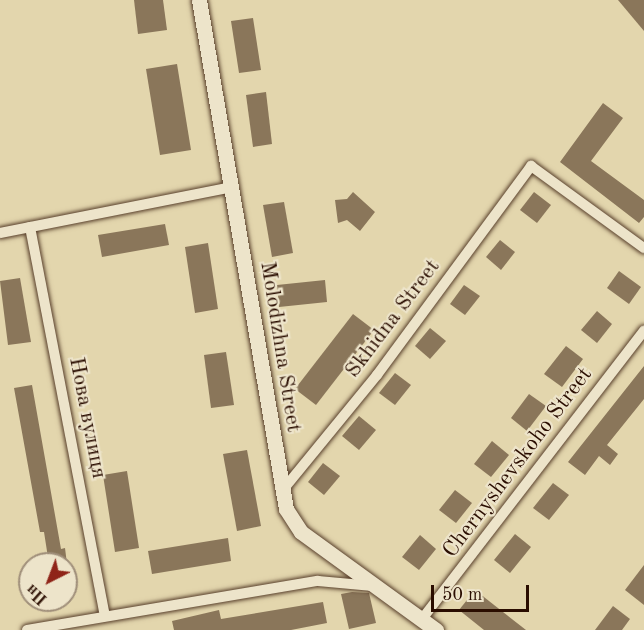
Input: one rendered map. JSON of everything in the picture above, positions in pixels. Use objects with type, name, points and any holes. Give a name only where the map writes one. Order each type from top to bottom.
[{"type":"street","name":"Molodizhna Street","points":[[198,0],[286,509],[301,532],[436,630]]},
{"type":"street","name":"Skhidna Street","points":[[282,491],[377,375],[531,166],[644,248]]},
{"type":"street","points":[[0,233],[232,187]]},
{"type":"street","name":"Нова вулиця","points":[[30,227],[105,616]]},
{"type":"street","name":"Chernyshevskoho Street","points":[[422,619],[644,331]]},
{"type":"street","points":[[27,630],[318,581],[340,580],[379,587]]},
{"type":"building","points":[[134,0],[163,0],[167,30],[138,34]]},
{"type":"building","points":[[618,0],[644,0],[644,31]]},
{"type":"building","points":[[253,18],[261,70],[239,73],[231,21]]},
{"type":"building","points":[[177,64],[191,150],[160,155],[146,69]]},
{"type":"building","points":[[266,92],[272,144],[253,147],[246,95]]},
{"type":"building","points":[[603,103],[623,118],[591,161],[644,200],[644,217],[639,223],[560,162]]},
{"type":"building","points":[[353,192],[375,212],[360,231],[347,220],[338,223],[335,200],[347,199]]},
{"type":"building","points":[[534,192],[551,205],[537,223],[520,210]]},
{"type":"building","points":[[284,202],[293,253],[272,257],[263,205]]},
{"type":"building","points":[[165,224],[169,245],[102,257],[98,235]]},
{"type":"building","points":[[500,240],[515,252],[501,270],[486,257]]},
{"type":"building","points":[[208,243],[218,309],[195,313],[185,247]]},
{"type":"building","points":[[619,271],[641,287],[629,304],[607,288]]},
{"type":"building","points":[[20,278],[31,342],[8,345],[0,281]]},
{"type":"building","points":[[325,280],[327,302],[279,307],[277,285]]},
{"type":"building","points":[[464,285],[480,296],[465,315],[450,304]]},
{"type":"building","points":[[597,311],[612,324],[597,343],[581,330]]},
{"type":"building","points":[[353,314],[374,330],[316,405],[295,389]]},
{"type":"building","points":[[430,328],[446,341],[430,359],[415,346]]},
{"type":"building","points":[[566,346],[583,359],[562,387],[544,374]]},
{"type":"building","points":[[226,352],[234,405],[211,408],[204,355]]},
{"type":"building","points":[[644,366],[644,399],[607,445],[618,454],[610,465],[599,456],[585,475],[568,462]]},
{"type":"building","points":[[395,373],[411,385],[395,405],[379,393]]},
{"type":"building","points":[[32,385],[61,549],[65,548],[66,552],[47,552],[44,532],[40,532],[14,388]]},
{"type":"building","points":[[529,394],[546,406],[527,431],[511,418]]},
{"type":"building","points":[[359,416],[376,430],[359,450],[342,436]]},
{"type":"building","points":[[492,441],[509,455],[491,477],[474,464]]},
{"type":"building","points":[[247,450],[261,526],[237,531],[223,454]]},
{"type":"building","points":[[323,463],[340,476],[324,495],[308,482]]},
{"type":"building","points":[[127,471],[139,548],[115,552],[103,475]]},
{"type":"building","points":[[553,483],[569,495],[549,520],[533,508]]},
{"type":"building","points":[[455,490],[472,503],[456,523],[439,510]]},
{"type":"building","points":[[515,534],[531,547],[510,573],[494,560]]},
{"type":"building","points":[[420,535],[436,549],[419,570],[402,557]]},
{"type":"building","points":[[228,538],[231,561],[152,574],[148,551]]},
{"type":"building","points":[[644,565],[644,605],[625,590]]},
{"type":"building","points":[[475,590],[526,630],[484,630],[459,610]]},
{"type":"building","points":[[369,593],[376,623],[349,629],[341,594]]},
{"type":"building","points":[[323,602],[327,623],[291,630],[174,630],[172,621],[219,610],[221,619]]},
{"type":"building","points":[[613,606],[630,619],[622,630],[595,630]]}]
